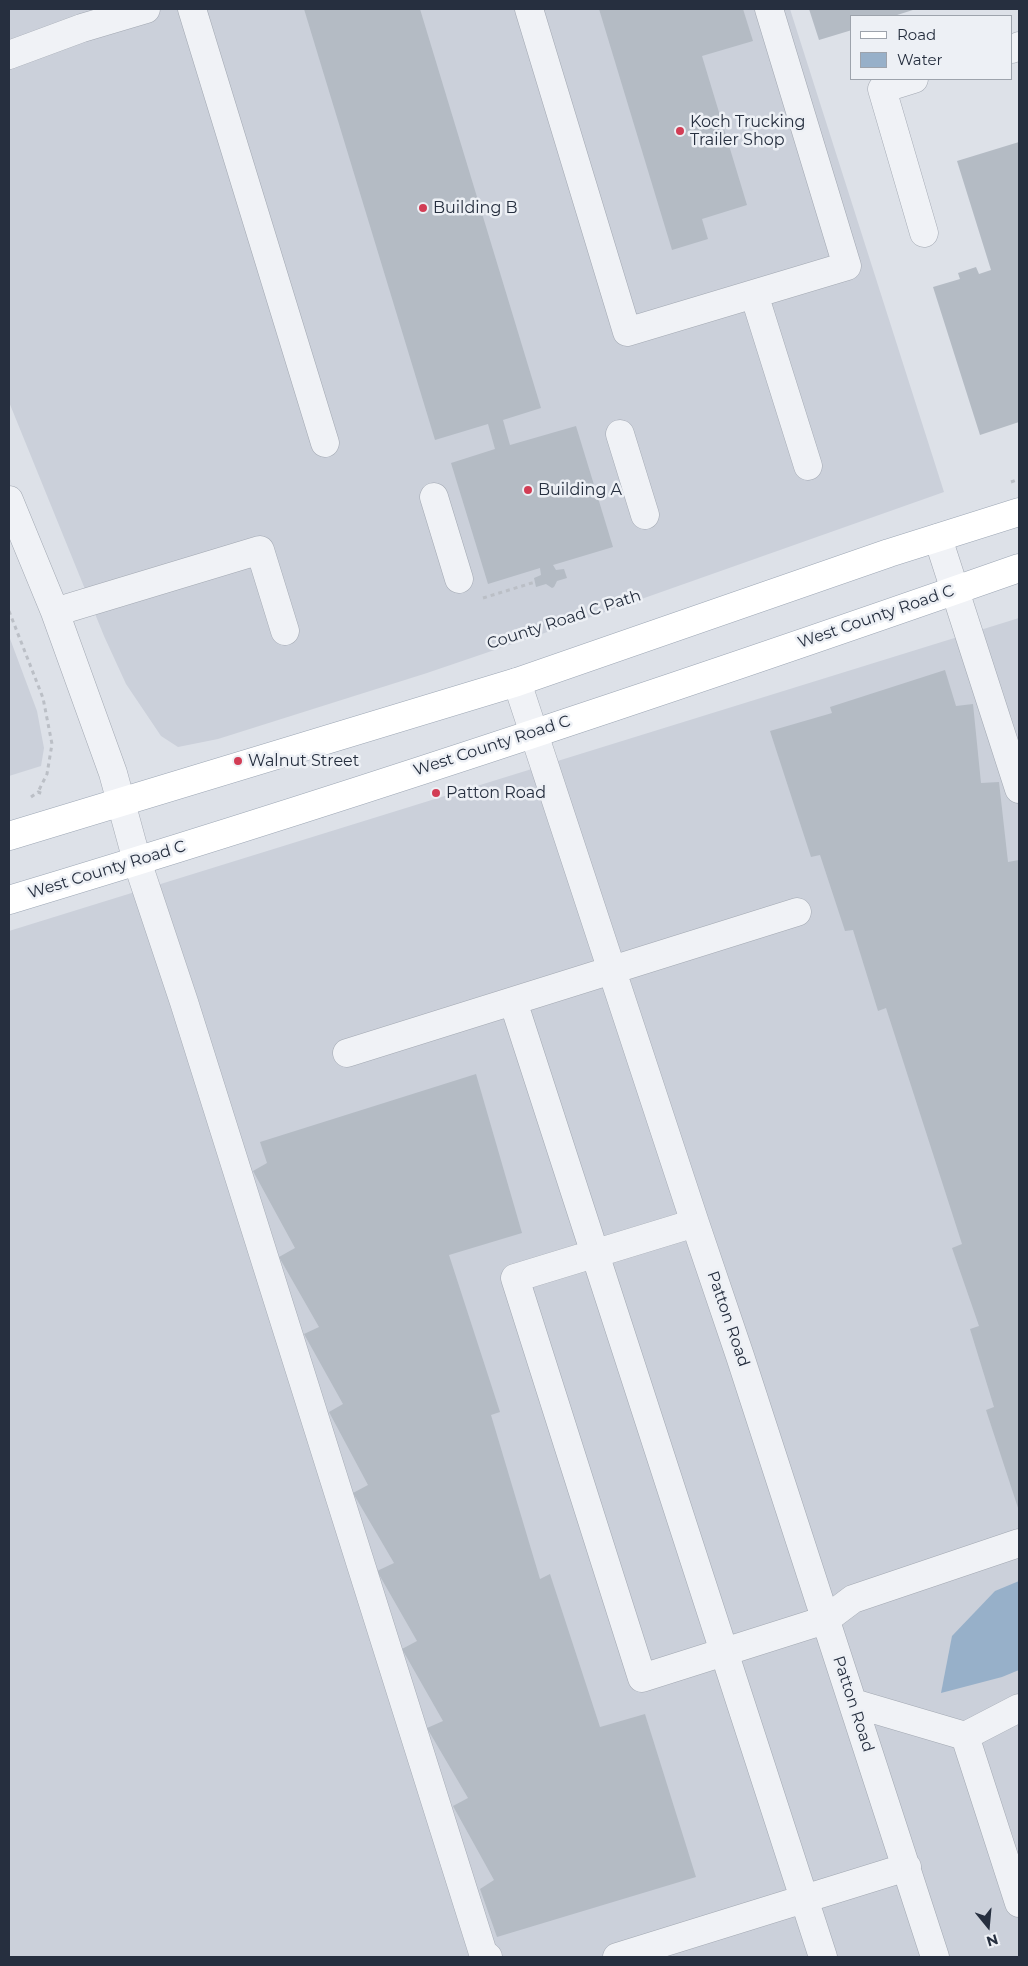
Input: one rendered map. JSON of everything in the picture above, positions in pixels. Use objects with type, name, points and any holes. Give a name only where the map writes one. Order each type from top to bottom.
[{"type":"main road","points":[[9,836],[517,682],[880,556],[1019,512]]},
{"type":"main road","name":"West County Road C","points":[[9,900],[137,861],[533,733],[1019,568]]},
{"type":"street","points":[[9,55],[82,28],[146,9]]},
{"type":"street","points":[[192,9],[325,443]]},
{"type":"street","points":[[529,9],[627,332],[847,266],[769,9]]},
{"type":"street","points":[[910,80],[882,88],[924,232]]},
{"type":"street","points":[[754,294],[808,466]]},
{"type":"street","points":[[620,434],[645,515]]},
{"type":"street","points":[[434,497],[459,579]]},
{"type":"street","points":[[9,500],[55,612],[113,774],[137,861],[184,1002],[483,1953],[488,1957]]},
{"type":"street","points":[[948,535],[1019,789]]},
{"type":"street","points":[[55,612],[260,550],[285,632]]},
{"type":"street","name":"Patton Road","points":[[517,682],[695,1223],[744,1365],[935,1957]]},
{"type":"street","points":[[347,1053],[797,912]]},
{"type":"street","points":[[513,1001],[823,1957]]},
{"type":"street","points":[[695,1223],[514,1278],[642,1678],[825,1620],[853,1600],[1019,1544]]},
{"type":"street","points":[[852,1703],[965,1736],[1019,1708]]},
{"type":"street","points":[[965,1736],[1019,1903]]},
{"type":"street","points":[[617,1957],[907,1867]]},
{"type":"path","points":[[1010,482],[1019,479]]},
{"type":"path","points":[[482,598],[535,582]]},
{"type":"path","points":[[9,612],[43,698],[52,744],[47,774],[38,792]]},
{"type":"shaded area","points":[[9,9],[790,9],[944,492],[427,673],[218,739],[178,747],[161,736],[126,684],[104,636],[9,402]]},
{"type":"shaded area","points":[[1019,618],[1019,1957],[9,1957],[9,931]]},
{"type":"shaded area","points":[[9,636],[37,711],[44,748],[41,766],[9,776]]},
{"type":"water","points":[[1019,1581],[1019,1670],[1002,1677],[941,1693],[952,1636],[995,1591]]},
{"type":"building","name":"Building B","points":[[304,9],[420,9],[541,408],[503,420],[510,445],[576,426],[613,547],[553,565],[556,570],[564,569],[567,578],[557,581],[552,588],[546,584],[536,587],[534,578],[541,575],[540,568],[488,584],[451,463],[495,449],[488,424],[435,440]]},
{"type":"building","name":"Koch Trucking Trailer Shop","points":[[599,9],[743,9],[753,41],[702,56],[747,205],[702,219],[708,239],[672,250]]},
{"type":"building","points":[[809,9],[916,9],[897,15],[850,15],[850,31],[819,40]]},
{"type":"building","points":[[1019,142],[1019,422],[980,435],[933,287],[960,279],[958,273],[976,267],[979,274],[991,270],[957,161]]},
{"type":"building","points":[[945,670],[956,706],[973,704],[981,783],[999,782],[1008,862],[1019,860],[1019,1511],[986,1410],[994,1407],[970,1329],[979,1326],[952,1248],[962,1244],[886,1008],[878,1011],[853,930],[845,931],[820,855],[811,857],[770,731],[832,713],[830,707]]},
{"type":"building","points":[[476,1074],[522,1233],[449,1255],[500,1412],[491,1415],[540,1579],[550,1574],[600,1727],[645,1714],[696,1877],[497,1937],[480,1889],[494,1880],[453,1806],[468,1798],[427,1728],[443,1721],[402,1649],[417,1641],[377,1571],[394,1563],[353,1493],[368,1485],[329,1412],[343,1404],[304,1334],[319,1327],[279,1257],[295,1248],[253,1171],[267,1163],[260,1142]]},
{"type":"place","name":"Koch Trucking Trailer Shop","points":[[680,131]]},
{"type":"place","name":"Building B","points":[[423,208]]},
{"type":"place","name":"Building A","points":[[528,490]]},
{"type":"place","name":"Walnut Street","points":[[238,761]]},
{"type":"place","name":"Patton Road","points":[[436,793]]}]
